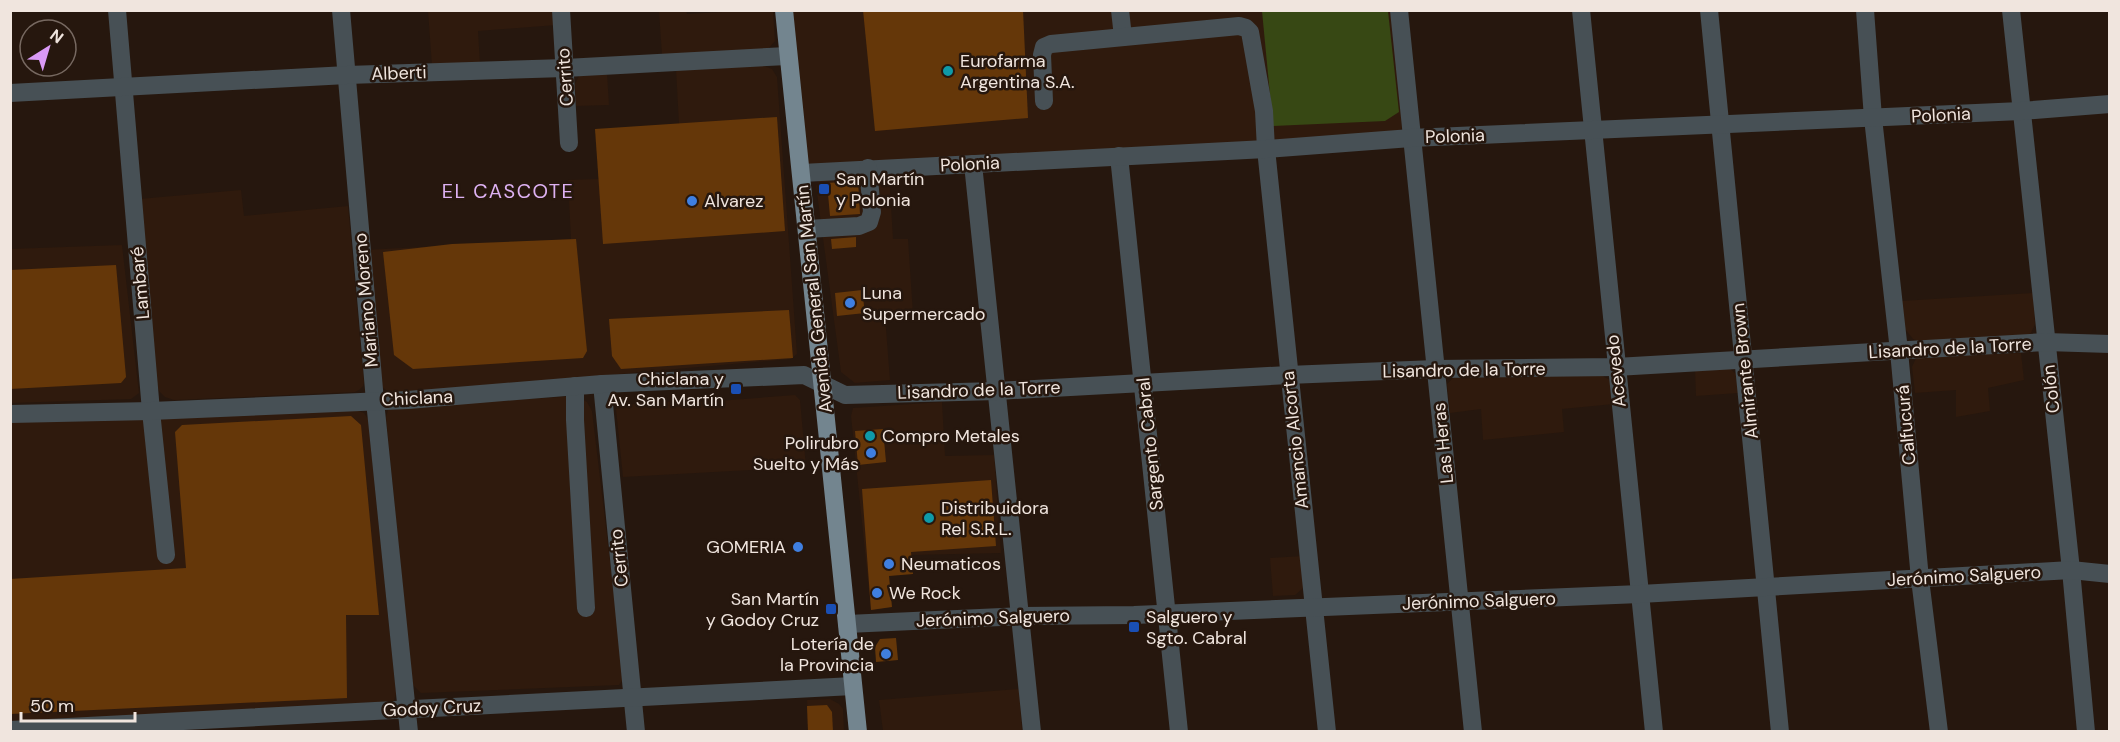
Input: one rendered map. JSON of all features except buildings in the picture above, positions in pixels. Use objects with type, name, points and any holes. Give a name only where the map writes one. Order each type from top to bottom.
[{"type":"main road","name":"Avenida General San Martín","points":[[783,10],[802,173],[858,732]]},
{"type":"street","name":"Lambaré","points":[[117,10],[151,411],[166,555]]},
{"type":"street","name":"Mariano Moreno","points":[[341,10],[375,401],[409,732]]},
{"type":"street","name":"Cerrito","points":[[561,10],[569,143]]},
{"type":"street","points":[[1044,101],[1042,55],[1044,47],[1051,44],[1123,38],[1120,10]]},
{"type":"street","name":"Las Heras","points":[[1399,10],[1473,732]]},
{"type":"street","name":"Acevedo","points":[[1581,10],[1654,732]]},
{"type":"street","name":"Almirante Brown","points":[[1709,10],[1780,732]]},
{"type":"street","name":"Calfucurá","points":[[1865,10],[1873,118],[1899,351],[1920,579],[1939,732]]},
{"type":"street","name":"Colón","points":[[2011,10],[2071,570],[2086,732]]},
{"type":"street","name":"Amancio Alcorta","points":[[1123,38],[1239,26],[1250,32],[1264,111],[1288,375],[1327,732]]},
{"type":"street","name":"Alberti","points":[[10,93],[347,75],[565,68],[787,56]]},
{"type":"street","name":"Polonia","points":[[802,173],[1266,149],[1411,138],[1721,126],[2021,111],[2109,104]]},
{"type":"street","name":"Sargento Cabral","points":[[1119,156],[1179,732]]},
{"type":"street","points":[[973,164],[1032,732]]},
{"type":"street","points":[[807,229],[859,226],[869,222],[872,212],[868,168]]},
{"type":"street","name":"Lisandro de la Torre","points":[[822,383],[845,395],[997,391],[1436,369],[1616,367],[2046,342],[2109,344]]},
{"type":"street","name":"Chiclana","points":[[10,414],[151,411],[408,400],[602,384],[804,375],[822,383]]},
{"type":"street","name":"Cerrito","points":[[602,384],[636,732]]},
{"type":"street","points":[[575,387],[586,608]]},
{"type":"street","name":"Jerónimo Salguero","points":[[847,624],[1460,602],[1767,588],[1881,579],[1920,579],[2071,570],[2109,574]]},
{"type":"street","name":"Godoy Cruz","points":[[10,730],[187,726],[407,710],[853,686]]},
{"type":"shaded area","points":[[428,11],[555,11],[557,25],[478,31],[480,64],[432,66]]},
{"type":"shaded area","points":[[659,11],[686,11],[687,14],[773,11],[775,41],[767,50],[662,55]]},
{"type":"shaded area","points":[[792,11],[1395,11],[1402,128],[1395,134],[812,166],[807,162]]},
{"type":"shaded area","points":[[764,66],[772,69],[777,77],[797,354],[791,359],[402,393],[386,390],[379,385],[365,250],[571,239],[568,180],[598,179],[679,124],[676,69]]},
{"type":"shaded area","points":[[607,73],[609,105],[576,106],[575,84],[579,76]]},
{"type":"shaded area","points":[[889,172],[893,239],[908,239],[913,314],[885,316],[890,380],[855,383],[841,372],[816,186],[820,178]]},
{"type":"shaded area","points":[[241,190],[244,216],[348,206],[364,382],[359,390],[174,400],[165,397],[160,392],[156,385],[139,199]]},
{"type":"shaded area","points":[[122,245],[139,393],[131,399],[11,403],[10,249]]},
{"type":"shaded area","points":[[2033,293],[2035,324],[2031,333],[2025,337],[1918,341],[1913,339],[1905,329],[1901,301]]},
{"type":"shaded area","points":[[2021,353],[2024,380],[1988,388],[1990,411],[1956,417],[1956,390],[1915,393],[1912,367],[1916,358],[1921,356]]},
{"type":"shaded area","points":[[1729,368],[1736,374],[1738,393],[1696,396],[1695,370]]},
{"type":"shaded area","points":[[1599,374],[1610,380],[1614,404],[1562,409],[1564,432],[1483,440],[1481,409],[1450,413],[1447,384],[1453,378]]},
{"type":"shaded area","points":[[795,395],[800,400],[806,467],[623,477],[616,409],[620,405],[691,400],[691,403]]},
{"type":"shaded area","points":[[577,396],[587,402],[592,411],[624,678],[619,685],[421,693],[412,684],[386,417],[388,410],[396,407]]},
{"type":"shaded area","points":[[942,402],[945,456],[994,455],[1001,553],[911,555],[913,574],[883,576],[890,593],[892,607],[871,610],[851,416],[853,408]]},
{"type":"shaded area","points":[[356,410],[364,413],[368,419],[396,693],[394,701],[11,725],[10,419]]},
{"type":"shaded area","points":[[1303,556],[1305,584],[1302,589],[1295,595],[1273,596],[1270,558]]},
{"type":"shaded area","points":[[1019,689],[1022,731],[883,731],[879,700]]},
{"type":"shaded area","points":[[830,699],[843,709],[844,731],[808,731],[807,700]]},
{"type":"green space","points":[[1262,11],[1388,11],[1399,112],[1385,121],[1273,126]]},
{"type":"place","name":"Eurofarma Argentina S.A.","points":[[948,71]]},
{"type":"place","name":"San Martín y Polonia","points":[[824,189]]},
{"type":"place","name":"Alvarez","points":[[692,201]]},
{"type":"place","name":"Luna Supermercado","points":[[850,303]]},
{"type":"place","name":"Chiclana y Av. San Martín","points":[[736,389]]},
{"type":"place","name":"Compro Metales","points":[[870,436]]},
{"type":"place","name":"Polirubro Suelto y Más","points":[[871,453]]},
{"type":"place","name":"Distribuidora Rel S.R.L.","points":[[929,518]]},
{"type":"place","name":"GOMERIA","points":[[798,547]]},
{"type":"place","name":"Neumaticos","points":[[889,564]]},
{"type":"place","name":"We Rock","points":[[877,593]]},
{"type":"place","name":"San Martín y Godoy Cruz","points":[[831,609]]},
{"type":"place","name":"Salguero y Sgto. Cabral","points":[[1134,627]]},
{"type":"place","name":"Lotería de la Provincia","points":[[886,654]]},
{"type":"district","name":"EL CASCOTE","points":[[508,191]]}]
